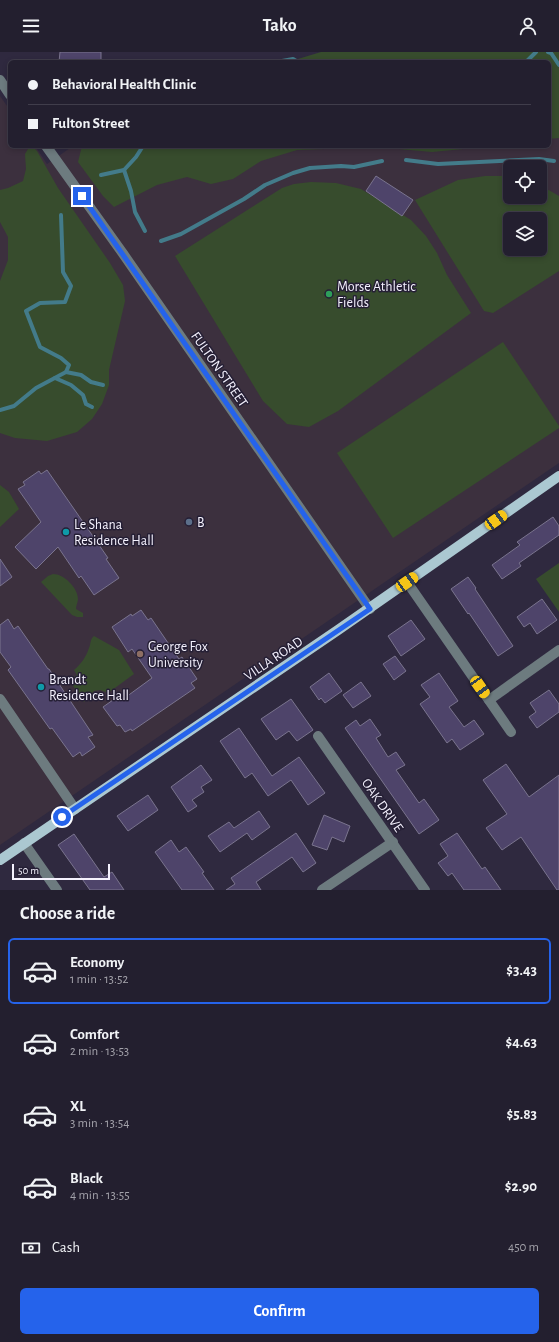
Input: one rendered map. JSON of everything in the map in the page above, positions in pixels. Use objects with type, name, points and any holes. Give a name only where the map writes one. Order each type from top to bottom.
[{"type":"main road","name":"VILLA ROAD","points":[[0,860],[370,609],[559,476]]},
{"type":"street","points":[[0,80],[8,91]]},
{"type":"street","name":"FULTON STREET","points":[[47,148],[124,254],[370,609]]},
{"type":"street","points":[[407,582],[511,732]]},
{"type":"street","points":[[489,700],[559,650]]},
{"type":"street","points":[[0,699],[75,809]]},
{"type":"street","name":"OAK DRIVE","points":[[318,736],[426,890]]},
{"type":"street","points":[[322,890],[392,842]]},
{"type":"street","points":[[24,843],[56,890]]},
{"type":"shaded area","name":"George Fox University","points":[[0,96],[8,107],[8,148],[36,148],[47,164],[70,148],[551,148],[551,121],[559,121],[559,463],[0,845]]},
{"type":"green space","points":[[321,52],[559,52],[559,138],[551,139],[551,60],[295,60]]},
{"type":"green space","points":[[34,148],[58,188],[110,263],[123,285],[125,301],[109,370],[109,385],[102,404],[92,419],[77,432],[47,441],[15,438],[0,433],[0,281],[8,260],[8,237],[0,222],[0,190],[23,181],[26,169],[25,154],[28,149]]},
{"type":"green space","points":[[82,148],[350,148],[297,150],[261,161],[233,179],[211,184],[187,177],[157,185],[114,207],[103,196],[78,162]]},
{"type":"green space","points":[[388,148],[473,148],[432,152]]},
{"type":"green space","name":"Morse Athletic Fields","points":[[485,176],[503,176],[503,204],[547,204],[547,189],[559,196],[559,271],[493,313],[484,311],[415,200],[458,180]]},
{"type":"green space","name":"Morse Athletic Fields","points":[[311,182],[336,183],[361,189],[411,220],[426,236],[437,253],[447,275],[471,313],[338,411],[309,427],[287,424],[263,401],[175,256],[282,188],[294,184]]},
{"type":"green space","points":[[503,342],[559,428],[393,538],[337,453]]},
{"type":"green space","points":[[0,485],[9,492],[19,509],[0,527]]},
{"type":"green space","points":[[559,563],[559,612],[536,579]]},
{"type":"green space","points":[[53,574],[62,576],[70,582],[76,590],[78,599],[76,609],[83,613],[83,617],[72,615],[41,582]]},
{"type":"green space","points":[[94,636],[119,650],[134,674],[108,693],[100,690],[94,691],[84,702],[69,680],[77,675],[74,670],[85,657]]},
{"type":"building","points":[[60,52],[101,52],[101,60],[59,60]]},
{"type":"building","points":[[376,176],[413,200],[402,216],[366,191]]},
{"type":"building","name":"Le Shana Residence Hall","points":[[47,470],[108,558],[106,559],[119,578],[94,595],[81,576],[79,578],[58,547],[36,569],[15,547],[41,522],[18,489],[25,485],[23,482],[39,471],[41,474]]},
{"type":"building","points":[[553,517],[559,526],[559,535],[519,563],[521,566],[502,579],[492,565],[520,545],[517,542]]},
{"type":"building","points":[[0,559],[12,577],[0,586]]},
{"type":"building","points":[[468,577],[513,646],[498,656],[451,589]]},
{"type":"building","points":[[542,599],[557,620],[537,634],[530,623],[524,627],[517,617]]},
{"type":"building","points":[[141,610],[148,620],[151,618],[179,659],[182,657],[197,679],[191,683],[195,688],[132,731],[131,729],[125,732],[120,725],[117,726],[103,707],[123,693],[126,697],[152,678],[132,649],[128,652],[112,627],[131,614],[132,616]]},
{"type":"building","name":"Brandt Residence Hall","points":[[8,619],[14,629],[18,626],[93,735],[88,737],[95,747],[82,756],[80,752],[73,757],[52,728],[50,729],[8,670],[11,667],[0,652],[0,625]]},
{"type":"building","points":[[411,620],[425,639],[401,656],[388,636]]},
{"type":"building","points":[[395,656],[406,671],[394,680],[383,664]]},
{"type":"building","points":[[329,673],[342,691],[325,703],[321,698],[319,700],[310,687]]},
{"type":"building","points":[[439,673],[458,701],[449,707],[464,727],[474,720],[484,734],[460,750],[452,739],[447,743],[420,704],[430,697],[421,685]]},
{"type":"building","points":[[361,682],[371,696],[353,708],[343,695]]},
{"type":"building","points":[[549,690],[559,704],[559,712],[537,728],[529,717],[536,712],[530,703]]},
{"type":"building","points":[[291,699],[313,730],[297,741],[289,731],[276,740],[261,719]]},
{"type":"building","points":[[370,719],[381,735],[376,738],[388,757],[396,752],[405,765],[396,770],[419,803],[424,799],[439,820],[419,834],[345,728],[356,720],[360,726]]},
{"type":"building","points":[[239,728],[272,776],[299,757],[325,793],[308,805],[291,780],[268,796],[252,773],[245,778],[220,741]]},
{"type":"building","points":[[506,764],[529,797],[559,775],[559,890],[557,890],[521,837],[502,850],[486,828],[507,814],[483,780]]},
{"type":"building","points":[[201,765],[212,780],[201,787],[204,792],[192,800],[197,806],[188,812],[171,787]]},
{"type":"building","points":[[148,795],[158,810],[128,831],[117,816]]},
{"type":"building","points":[[259,811],[270,827],[252,840],[247,833],[220,852],[208,836],[229,822],[234,828]]},
{"type":"building","points":[[324,815],[350,826],[344,842],[332,837],[327,850],[312,845]]},
{"type":"building","points":[[296,833],[316,863],[303,872],[292,857],[256,882],[261,890],[226,890],[235,884],[231,878]]},
{"type":"building","points":[[457,833],[482,869],[485,867],[501,890],[464,890],[452,873],[448,876],[438,863],[448,856],[440,844]]},
{"type":"building","points":[[74,834],[104,877],[112,872],[124,890],[90,890],[58,845]]},
{"type":"building","points":[[171,840],[179,852],[186,847],[204,872],[202,873],[214,890],[182,890],[155,852]]},
{"type":"waterway","points":[[528,60],[536,52]]},
{"type":"waterway","points":[[548,52],[551,53],[559,65]]},
{"type":"waterway","points":[[288,60],[295,60]]},
{"type":"waterway","points":[[101,175],[124,170],[142,148]]},
{"type":"waterway","points":[[406,160],[438,164],[539,159],[554,161]]},
{"type":"waterway","points":[[161,241],[181,234],[244,199],[265,185],[293,173],[310,168],[341,166],[354,167],[382,161]]},
{"type":"waterway","points":[[124,170],[131,191],[135,212],[145,231]]},
{"type":"waterway","points":[[0,410],[14,406],[36,388],[66,372],[69,365],[61,358],[40,347],[26,311],[40,303],[65,302],[71,286],[63,272],[61,215]]},
{"type":"waterway","points":[[66,372],[81,375],[91,382],[103,385]]},
{"type":"waterway","points":[[55,378],[71,385],[83,395],[86,404],[92,407]]},
{"type":"place","name":"Morse Athletic Fields","points":[[329,294]]},
{"type":"place","name":"B","points":[[189,522]]},
{"type":"place","name":"Le Shana Residence Hall","points":[[66,532]]},
{"type":"place","name":"George Fox University","points":[[140,654]]},
{"type":"place","name":"Brandt Residence Hall","points":[[41,687]]},
{"type":"route","points":[[62,817],[370,609],[168,320],[124,254],[82,196]]}]
